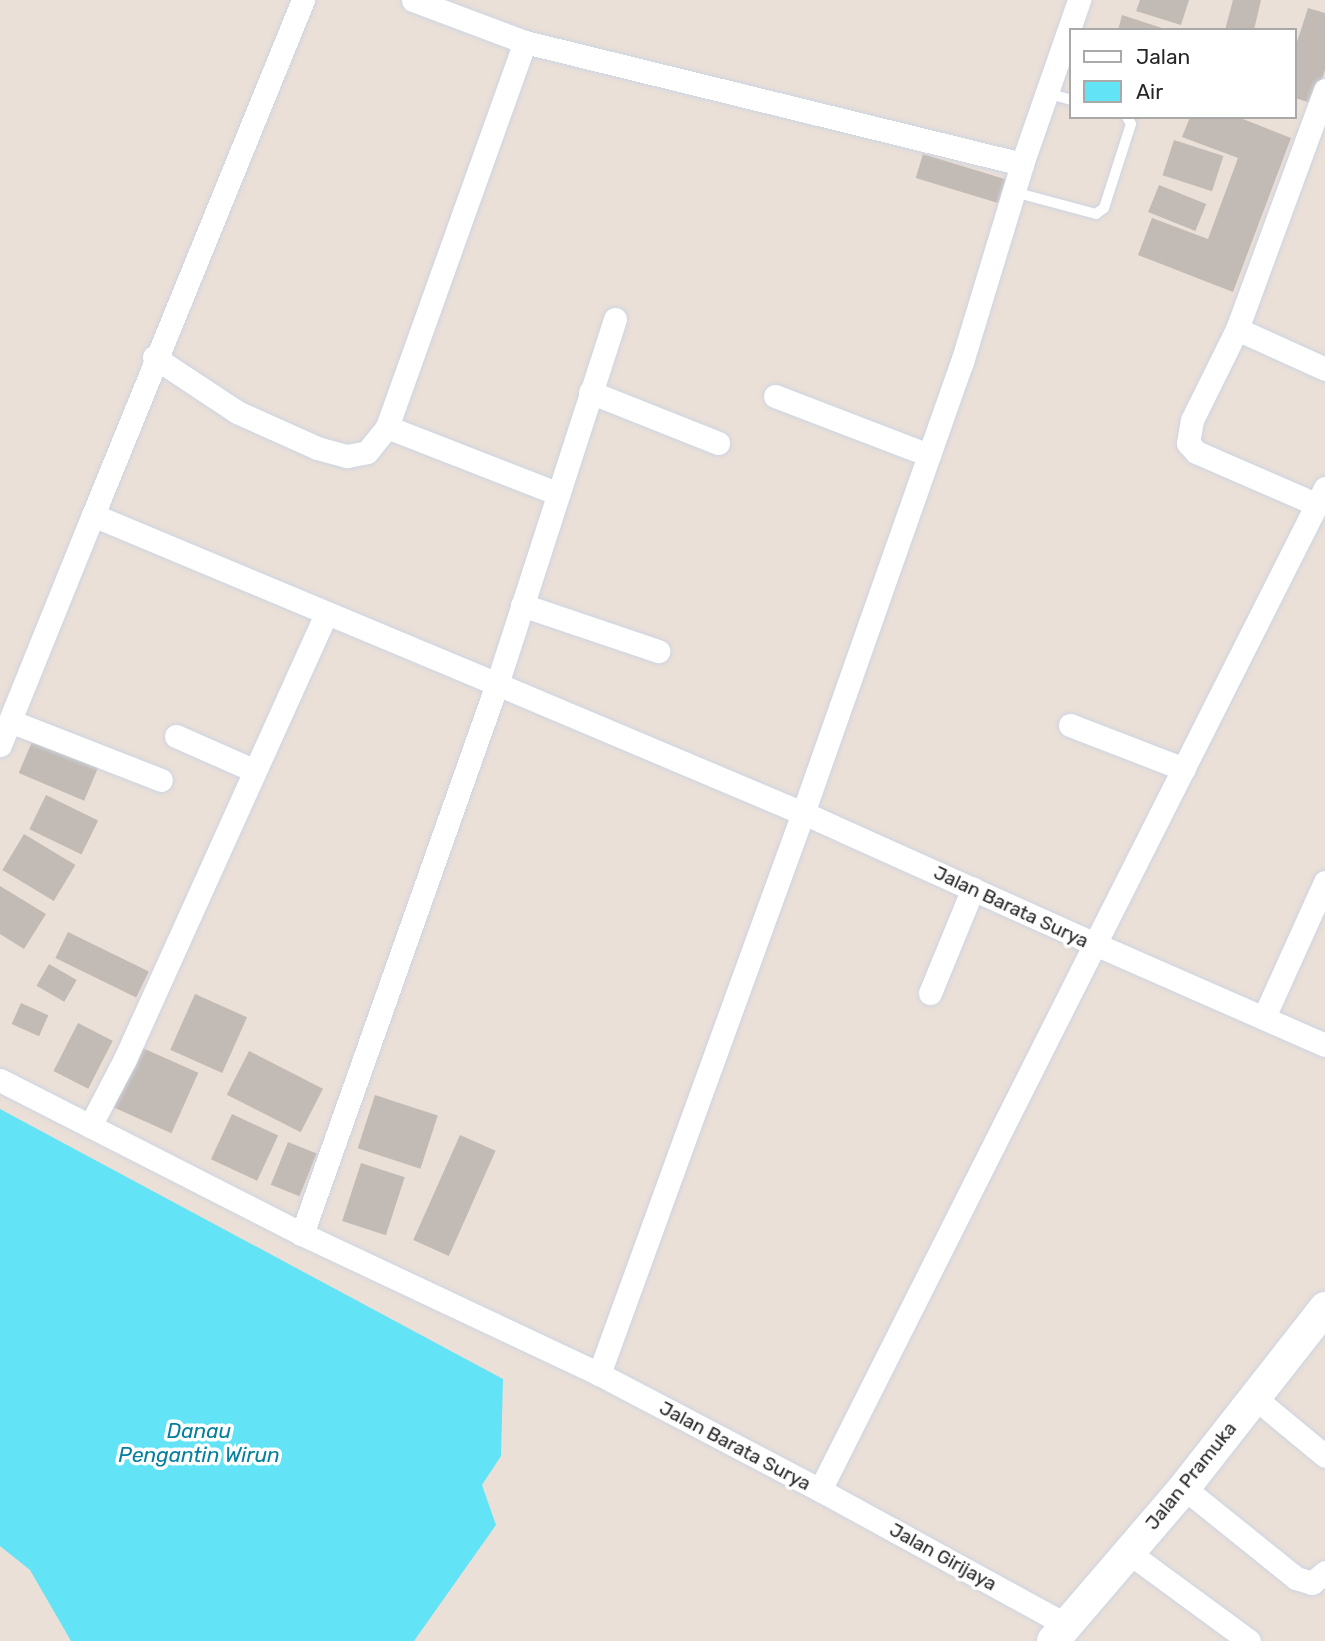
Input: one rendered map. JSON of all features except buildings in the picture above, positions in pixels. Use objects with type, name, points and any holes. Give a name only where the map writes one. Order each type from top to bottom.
[{"type":"main road","name":"Jalan Pramuka","points":[[1059,1632],[1184,1488],[1325,1308]]},
{"type":"street","points":[[0,745],[154,357],[303,0]]},
{"type":"street","points":[[413,0],[525,42],[1022,164]]},
{"type":"street","points":[[599,1374],[803,813],[929,455],[1022,164],[1079,0]]},
{"type":"street","points":[[154,357],[237,412],[317,448],[347,456],[367,452],[387,428],[525,42]]},
{"type":"street","points":[[1325,90],[1237,329],[1192,420],[1188,443],[1196,452],[1321,496],[1095,944],[1325,1045]]},
{"type":"street","points":[[302,1234],[496,684],[556,493],[615,319]]},
{"type":"street","points":[[1237,329],[1325,369]]},
{"type":"street","points":[[590,392],[718,443]]},
{"type":"street","points":[[775,396],[929,455]]},
{"type":"street","points":[[387,428],[556,493]]},
{"type":"street","name":"Jalan Barata Surya","points":[[0,1080],[302,1234],[599,1374],[820,1490],[1095,944],[803,813],[93,515]]},
{"type":"street","points":[[522,605],[658,651]]},
{"type":"street","points":[[90,1126],[326,614]]},
{"type":"street","points":[[10,721],[161,780]]},
{"type":"street","points":[[1070,725],[1184,769]]},
{"type":"street","points":[[176,736],[255,771]]},
{"type":"street","points":[[1264,1017],[1325,882]]},
{"type":"street","points":[[930,993],[973,888]]},
{"type":"street","points":[[1255,1398],[1325,1456]]},
{"type":"street","points":[[1184,1488],[1296,1578],[1311,1583],[1325,1572]]},
{"type":"street","name":"Jalan Girijaya","points":[[820,1490],[1059,1632]]},
{"type":"street","points":[[1128,1552],[1249,1641]]},
{"type":"lane","points":[[1047,93],[1070,100]]},
{"type":"lane","points":[[1014,192],[1096,214],[1104,208],[1131,124],[1128,119]]},
{"type":"water","name":"Danau Pengantin Wirun","points":[[0,1109],[503,1379],[501,1456],[482,1485],[496,1525],[414,1641],[71,1641],[30,1570],[0,1546]]}]
